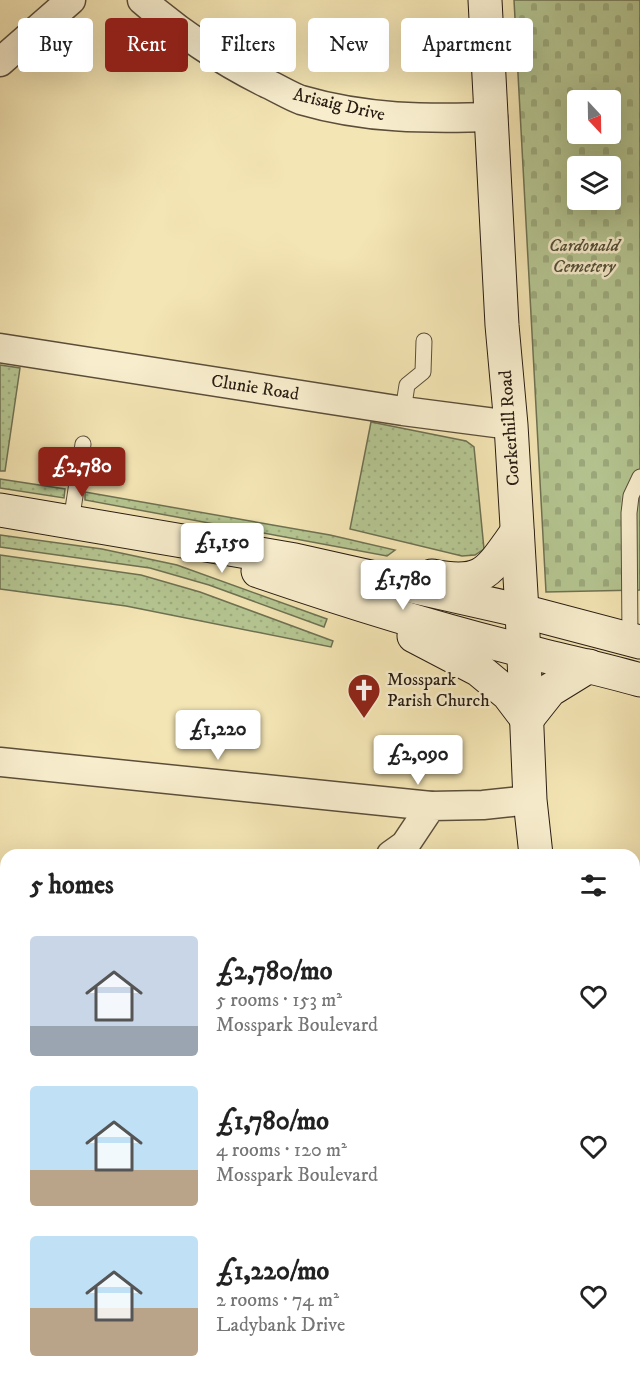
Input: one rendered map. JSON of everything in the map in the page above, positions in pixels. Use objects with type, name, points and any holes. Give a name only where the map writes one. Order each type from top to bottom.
[{"type":"street","points":[[0,62],[71,0]]},
{"type":"street","name":"Arisaig Drive","points":[[142,0],[184,33],[243,71],[299,99],[388,117],[432,119],[493,117]]},
{"type":"street","name":"Corkerhill Road","points":[[485,0],[493,117],[502,325],[511,425],[522,611],[530,800],[535,849]]},
{"type":"street","name":"Clunie Road","points":[[0,348],[403,411],[511,425]]},
{"type":"street","points":[[0,510],[295,561],[522,611],[635,640]]},
{"type":"street","points":[[295,561],[362,563],[447,579],[472,579],[483,574],[494,564],[517,532]]},
{"type":"street","points":[[157,536],[346,601],[524,651],[640,680]]},
{"type":"street","points":[[346,601],[479,670],[508,694],[527,719],[550,690],[589,666]]},
{"type":"street","points":[[0,762],[431,806],[483,805],[530,800]]},
{"type":"street","points":[[400,849],[405,845],[431,806]]},
{"type":"lane","points":[[403,411],[408,385],[423,372],[424,342]]},
{"type":"lane","points":[[72,522],[83,444]]},
{"type":"lane","points":[[635,640],[629,513],[631,496],[640,477]]},
{"type":"green space","name":"Cardonald Cemetery","points":[[514,0],[640,0],[640,590],[546,592],[518,72],[533,72],[533,18],[515,18]]},
{"type":"green space","points":[[0,365],[20,368],[5,471],[0,471]]},
{"type":"green space","points":[[371,422],[466,441],[474,447],[484,549],[475,555],[462,556],[350,529]]},
{"type":"green space","points":[[0,479],[65,489],[64,498],[0,488]]},
{"type":"green space","points":[[85,492],[330,535],[395,550],[387,556],[85,500]]},
{"type":"green space","points":[[0,535],[102,549],[177,565],[327,619],[324,627],[209,585],[150,568],[0,547]]},
{"type":"green space","points":[[0,555],[141,575],[200,592],[333,641],[331,647],[126,606],[0,589]]},
{"type":"place","name":"Mosspark Parish Church","points":[[364,719]]}]
